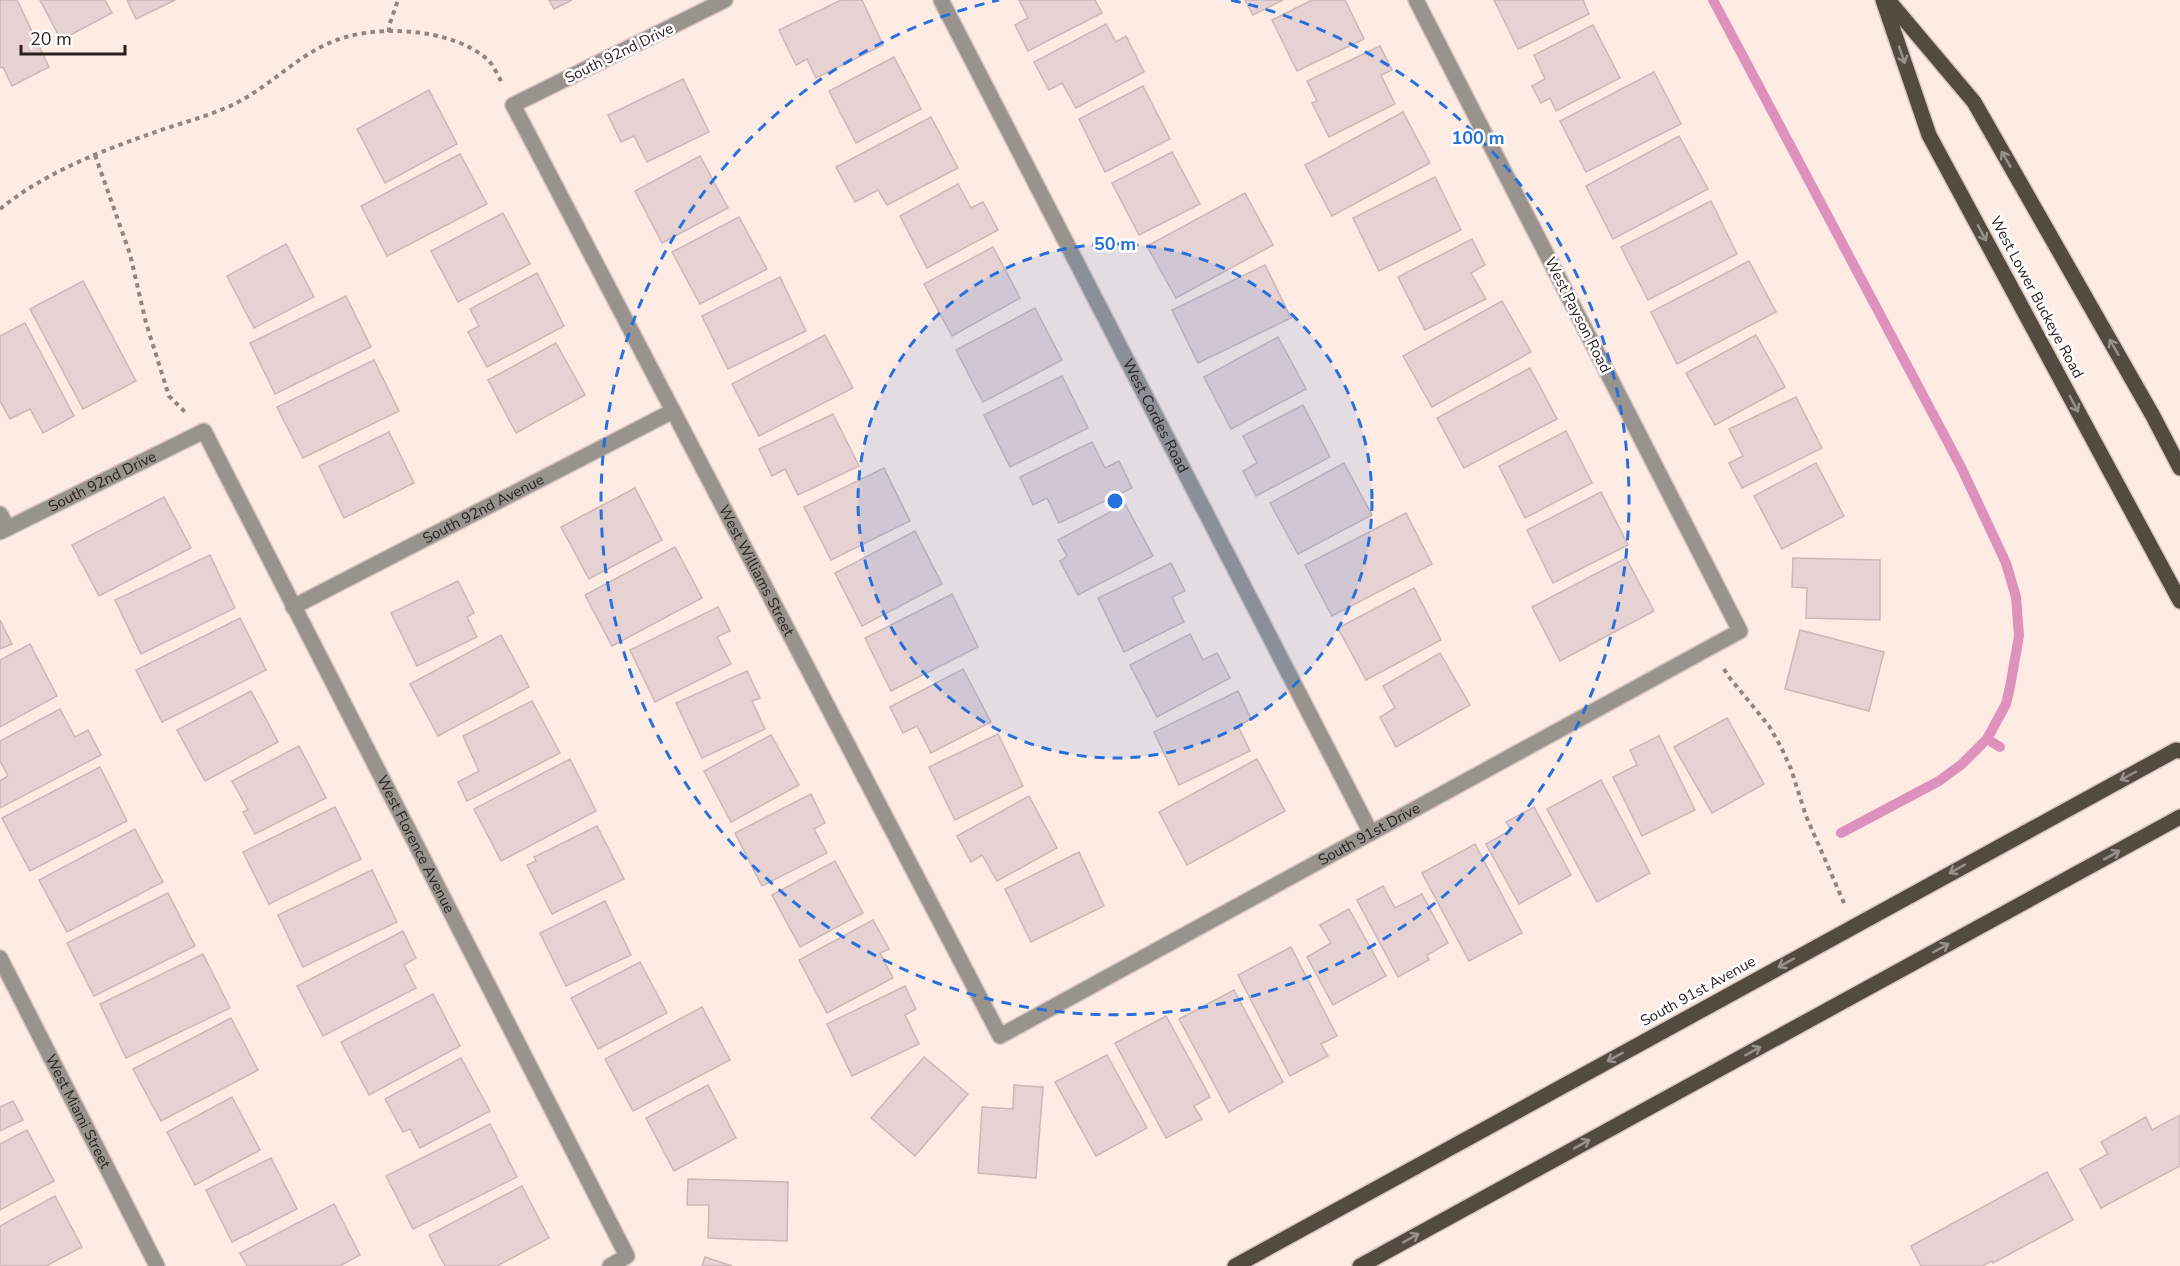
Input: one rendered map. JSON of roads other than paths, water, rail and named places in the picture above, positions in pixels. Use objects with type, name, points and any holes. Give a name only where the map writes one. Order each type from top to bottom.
[{"type":"main road","name":"West Lower Buckeye Road","points":[[1885,0],[1974,102],[2147,405],[2180,468]]},
{"type":"main road","name":"West Lower Buckeye Road","points":[[1885,0],[1929,135],[2180,601]]},
{"type":"main road","name":"South 91st Avenue","points":[[1235,1266],[2176,750],[2180,751]]},
{"type":"main road","points":[[1360,1266],[2180,818]]},
{"type":"street","name":"South 92nd Drive","points":[[513,105],[725,0]]},
{"type":"street","name":"West Cordes Road","points":[[941,0],[1371,833]]},
{"type":"street","name":"West Payson Road","points":[[1416,0],[1740,631]]},
{"type":"street","name":"West Williams Street","points":[[513,105],[1000,1036]]},
{"type":"street","name":"South 92nd Avenue","points":[[293,607],[673,411]]},
{"type":"street","name":"South 92nd Drive","points":[[4,530],[204,431]]},
{"type":"street","name":"West Florence Avenue","points":[[204,431],[627,1256],[610,1266]]},
{"type":"street","points":[[0,514],[4,530]]},
{"type":"street","name":"South 91st Drive","points":[[1000,1036],[1740,631]]},
{"type":"street","name":"West Miami Street","points":[[0,958],[157,1266]]},
{"type":"waterway","points":[[1713,0],[1961,467],[2006,563],[2016,597],[2019,636],[2010,687],[2006,704],[1987,739],[1962,764],[1939,781],[1841,833]]},
{"type":"waterway","points":[[1987,739],[2000,747]]}]
